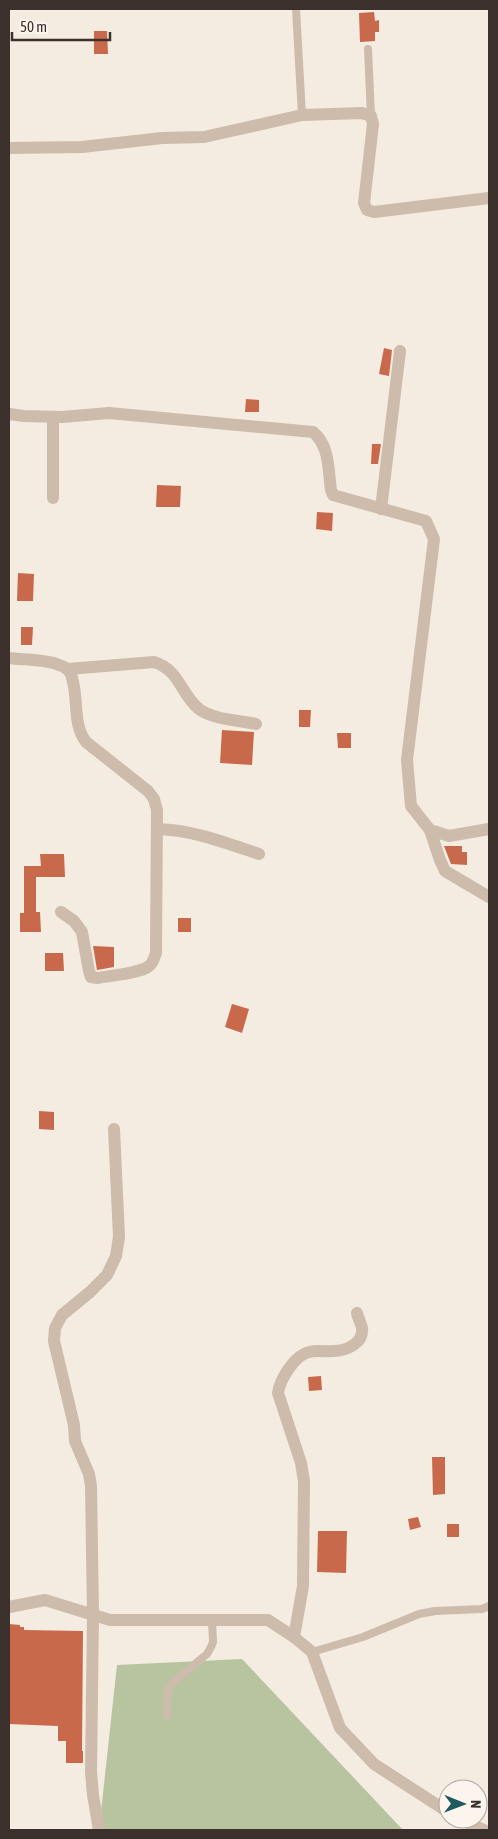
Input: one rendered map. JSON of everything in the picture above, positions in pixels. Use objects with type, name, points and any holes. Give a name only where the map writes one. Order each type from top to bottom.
[{"type":"street","points":[[9,148],[82,147],[162,138],[204,137],[302,115],[362,113],[371,116],[373,124],[364,203],[367,210],[374,212],[489,198]]},
{"type":"street","points":[[381,509],[400,351]]},
{"type":"street","points":[[9,414],[53,416],[110,413],[313,432],[320,438],[325,447],[333,495],[426,521],[434,539],[407,760],[411,806],[430,830],[445,870],[489,897]]},
{"type":"street","points":[[53,416],[53,498]]},
{"type":"street","points":[[9,658],[58,664],[68,669],[154,662],[164,665],[172,672],[197,707],[208,715],[256,724]]},
{"type":"street","points":[[61,912],[74,921],[82,932],[88,971],[91,977],[98,978],[142,970],[154,961],[156,953],[158,829],[157,810],[154,799],[148,791],[86,742],[80,734],[72,677],[68,669]]},
{"type":"street","points":[[158,829],[192,833],[259,854]]},
{"type":"street","points":[[430,830],[449,836],[489,830]]},
{"type":"street","points":[[99,1830],[91,1772],[93,1614],[91,1486],[75,1441],[74,1425],[54,1341],[55,1328],[62,1315],[107,1275],[116,1256],[119,1238],[114,1129]]},
{"type":"street","points":[[294,1637],[303,1586],[304,1481],[301,1463],[278,1393],[279,1385],[298,1358],[303,1354],[336,1351],[348,1348],[356,1343],[362,1335],[362,1327],[357,1313]]},
{"type":"street","points":[[9,1607],[45,1600],[110,1620],[268,1620],[294,1637],[312,1652],[340,1728],[374,1764],[438,1806]]},
{"type":"lane","points":[[296,9],[302,115]]},
{"type":"lane","points":[[368,49],[371,116]]},
{"type":"lane","points":[[312,1652],[363,1637],[419,1614],[435,1611],[482,1609],[489,1606]]},
{"type":"lane","points":[[167,1716],[168,1689],[172,1683],[206,1654],[211,1647],[213,1642],[212,1620]]},
{"type":"green space","points":[[242,1659],[403,1830],[99,1830],[117,1665]]},
{"type":"building","points":[[374,12],[375,21],[379,20],[379,32],[375,32],[375,41],[360,42],[359,13]]},
{"type":"building","points":[[94,31],[107,31],[108,54],[94,54]]},
{"type":"building","points":[[384,348],[392,350],[389,376],[379,374]]},
{"type":"building","points":[[246,399],[259,400],[259,412],[245,412]]},
{"type":"building","points":[[372,444],[381,444],[378,464],[371,464]]},
{"type":"building","points":[[157,485],[181,486],[180,507],[156,507]]},
{"type":"building","points":[[317,512],[333,513],[332,531],[316,529]]},
{"type":"building","points":[[18,573],[34,574],[33,601],[17,601]]},
{"type":"building","points":[[21,627],[33,627],[32,645],[21,645]]},
{"type":"building","points":[[299,710],[311,710],[310,727],[299,727]]},
{"type":"building","points":[[222,730],[254,732],[252,765],[220,763]]},
{"type":"building","points":[[337,733],[351,733],[351,748],[338,748]]},
{"type":"building","points":[[444,846],[462,846],[462,852],[467,852],[467,865],[451,864]]},
{"type":"building","points":[[40,854],[64,854],[65,877],[36,877],[36,912],[40,912],[41,932],[20,932],[20,913],[24,913],[24,866],[41,866]]},
{"type":"building","points":[[178,918],[191,918],[191,932],[178,932]]},
{"type":"building","points":[[93,946],[114,947],[114,967],[97,970]]},
{"type":"building","points":[[45,953],[63,953],[64,971],[45,971]]},
{"type":"building","points":[[232,1004],[249,1009],[242,1033],[225,1027]]},
{"type":"building","points":[[39,1111],[54,1112],[54,1130],[39,1129]]},
{"type":"building","points":[[321,1376],[322,1390],[309,1391],[308,1377]]},
{"type":"building","points":[[432,1457],[445,1457],[445,1494],[433,1495]]},
{"type":"building","points":[[418,1517],[421,1527],[410,1530],[408,1519]]},
{"type":"building","points":[[447,1524],[459,1524],[459,1537],[447,1537]]},
{"type":"building","points":[[318,1531],[347,1531],[346,1573],[317,1572]]},
{"type":"building","points":[[9,1624],[20,1625],[20,1627],[24,1627],[24,1630],[83,1631],[83,1763],[66,1763],[66,1741],[58,1741],[58,1726],[9,1724]]}]
